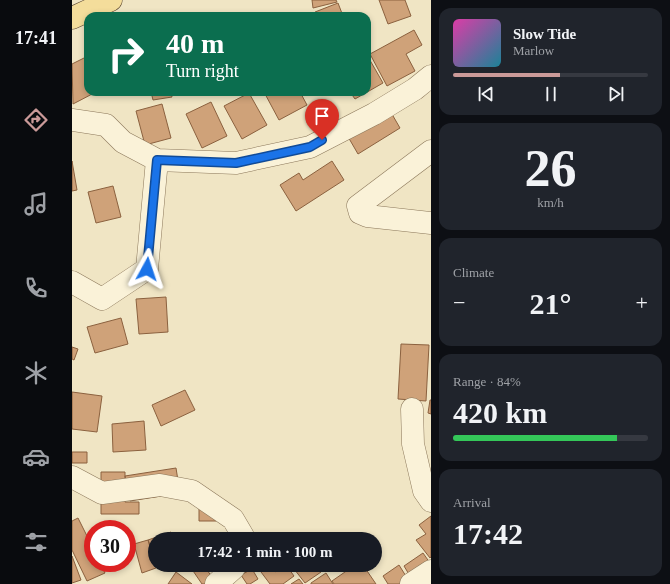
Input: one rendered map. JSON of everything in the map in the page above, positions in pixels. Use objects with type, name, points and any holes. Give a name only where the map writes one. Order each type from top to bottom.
[{"type":"main road","points":[[85,12],[111,0]]},
{"type":"main road","points":[[72,18],[84,12]]},
{"type":"street","points":[[72,120],[106,125],[123,142],[157,160],[236,163],[310,147],[374,114],[415,89],[431,76]]},
{"type":"street","points":[[431,151],[358,206],[360,213],[368,216],[431,223]]},
{"type":"street","points":[[72,282],[102,299],[147,269],[157,160]]},
{"type":"street","points":[[412,409],[412,444],[424,491],[431,501]]},
{"type":"street","points":[[72,477],[102,492],[160,485],[192,491],[233,519],[241,532]]},
{"type":"street","points":[[216,584],[230,572]]},
{"type":"street","points":[[411,584],[431,572]]},
{"type":"building","points":[[312,0],[336,0],[337,2],[313,8]]},
{"type":"building","points":[[379,0],[405,0],[411,16],[388,24]]},
{"type":"building","points":[[338,3],[341,12],[315,12]]},
{"type":"building","points":[[414,30],[422,45],[406,54],[415,71],[387,86],[371,53]]},
{"type":"building","points":[[84,58],[84,96],[88,96],[73,104],[72,64]]},
{"type":"building","points":[[371,62],[383,83],[371,90]]},
{"type":"building","points":[[152,96],[172,97],[153,100]]},
{"type":"building","points":[[243,96],[251,96],[267,125],[242,139],[224,106]]},
{"type":"building","points":[[266,96],[302,96],[307,105],[279,120]]},
{"type":"building","points":[[353,96],[360,96],[355,99]]},
{"type":"building","points":[[211,102],[227,136],[202,148],[186,114]]},
{"type":"building","points":[[162,104],[171,138],[145,145],[136,111]]},
{"type":"building","points":[[389,109],[400,128],[358,154],[347,135]]},
{"type":"building","points":[[72,161],[77,190],[72,191]]},
{"type":"building","points":[[332,161],[344,180],[296,211],[280,185],[299,173],[303,180]]},
{"type":"building","points":[[113,186],[121,217],[96,223],[88,192]]},
{"type":"building","points":[[166,297],[168,332],[139,334],[136,299]]},
{"type":"building","points":[[121,318],[128,344],[95,353],[87,327]]},
{"type":"building","points":[[401,344],[429,345],[426,401],[398,399]]},
{"type":"building","points":[[72,347],[78,349],[74,360],[72,359]]},
{"type":"building","points":[[185,390],[195,410],[161,426],[152,405]]},
{"type":"building","points":[[72,392],[102,396],[97,432],[72,429]]},
{"type":"building","points":[[431,400],[431,414],[428,413]]},
{"type":"building","points":[[144,421],[146,450],[113,452],[112,424]]},
{"type":"building","points":[[72,452],[87,452],[87,463],[72,463]]},
{"type":"building","points":[[176,468],[180,493],[130,501],[125,476]]},
{"type":"building","points":[[101,472],[125,472],[125,502],[139,502],[139,514],[101,514]]},
{"type":"building","points":[[199,505],[216,521],[199,521]]},
{"type":"building","points":[[431,516],[430,558],[416,540],[426,534],[419,525]]},
{"type":"building","points":[[78,518],[84,530],[84,572],[105,573],[87,581],[72,550],[72,521]]},
{"type":"building","points":[[148,540],[148,571],[142,573],[136,551],[136,543]]},
{"type":"building","points":[[423,553],[430,563],[410,576],[404,566]]},
{"type":"building","points":[[72,556],[81,580],[72,583]]},
{"type":"building","points":[[399,565],[409,581],[405,584],[388,584],[383,576]]},
{"type":"building","points":[[176,572],[192,584],[168,584]]},
{"type":"building","points":[[194,572],[208,572],[215,581],[210,584],[202,584]]},
{"type":"building","points":[[246,572],[254,572],[258,579],[250,584],[247,584],[241,575]]},
{"type":"building","points":[[261,572],[291,572],[294,576],[283,584],[270,584]]},
{"type":"building","points":[[296,572],[321,572],[305,583]]},
{"type":"building","points":[[345,572],[368,572],[376,584],[334,584],[332,581]]},
{"type":"building","points":[[326,573],[333,584],[311,584],[311,583]]},
{"type":"building","points":[[299,579],[303,584],[291,584]]},
{"type":"route","points":[[147,269],[157,160],[236,163],[310,147],[322,140]]}]
